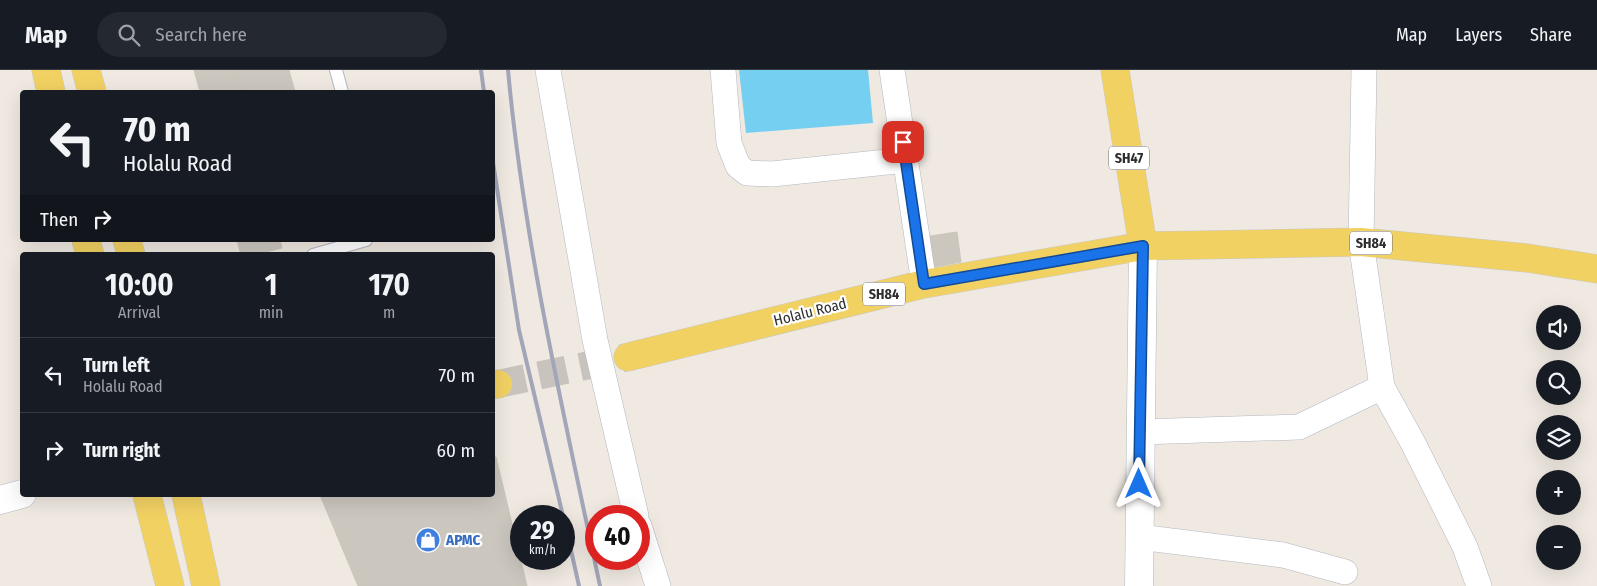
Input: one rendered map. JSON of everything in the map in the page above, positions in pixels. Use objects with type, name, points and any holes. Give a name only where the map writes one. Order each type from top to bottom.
[{"type":"main road","points":[[46,70],[51,90]]},
{"type":"main road","points":[[86,70],[91,90]]},
{"type":"main road","name":"SH47","points":[[1115,70],[1143,246]]},
{"type":"main road","name":"SH84","points":[[1143,246],[1361,242],[1527,258],[1597,269]]},
{"type":"main road","name":"Holalu Road","points":[[628,357],[924,284],[1143,246]]},
{"type":"main road","points":[[148,497],[170,586]]},
{"type":"main road","points":[[186,497],[206,586]]},
{"type":"street","points":[[548,70],[595,340],[633,505]]},
{"type":"street","points":[[723,70],[729,144],[738,166],[747,173],[772,174],[906,160]]},
{"type":"street","points":[[892,70],[924,284]]},
{"type":"street","points":[[1364,70],[1361,242],[1382,387],[1413,443],[1465,547],[1479,586]]},
{"type":"street","points":[[1139,586],[1143,246]]},
{"type":"street","points":[[1140,432],[1299,427],[1382,387]]},
{"type":"street","points":[[0,500],[20,495]]},
{"type":"street","points":[[1139,537],[1283,555],[1344,572]]},
{"type":"street","points":[[650,561],[658,586]]},
{"type":"lane","points":[[336,70],[341,90]]},
{"type":"lane","points":[[324,252],[359,242]]},
{"type":"water","points":[[739,70],[868,70],[873,123],[746,133]]},
{"type":"building","points":[[194,70],[237,70],[242,90],[199,90]]},
{"type":"building","points":[[237,70],[289,70],[294,90],[242,90]]},
{"type":"building","points":[[957,232],[961,262],[929,268],[924,237]]},
{"type":"building","points":[[238,242],[280,242],[282,248],[266,252],[240,252]]},
{"type":"building","name":"APMC","points":[[496,457],[510,515],[510,570],[523,570],[527,586],[358,586],[321,497],[495,497]]},
{"type":"tunnel","points":[[498,384],[628,357]]},
{"type":"railway","points":[[481,70],[484,90]]},
{"type":"railway","points":[[508,70],[524,200],[546,329],[600,586]]},
{"type":"railway","points":[[495,175],[519,330],[560,505]]},
{"type":"railway","points":[[575,568],[579,586]]},
{"type":"place","name":"APMC","points":[[428,540]]},
{"type":"route","points":[[903,142],[924,284],[1143,246],[1139,484]]}]
